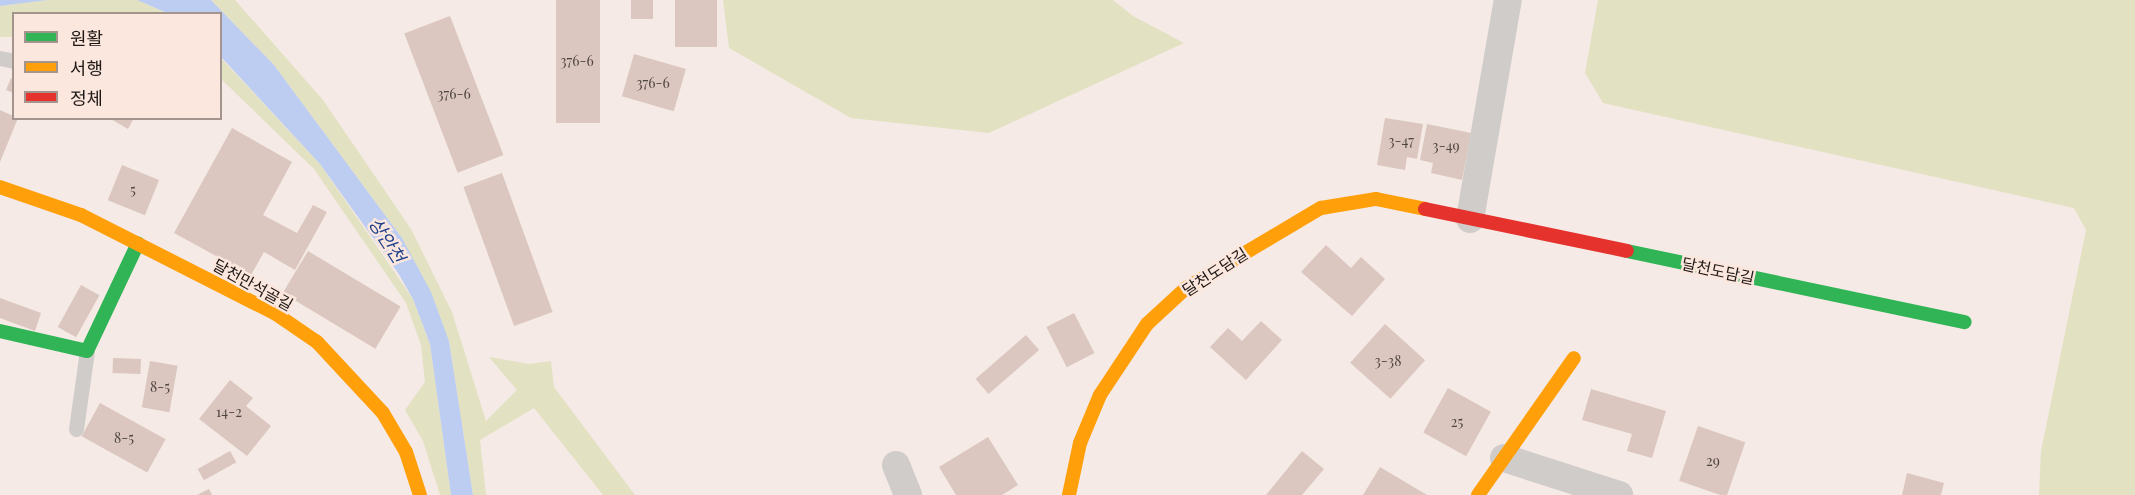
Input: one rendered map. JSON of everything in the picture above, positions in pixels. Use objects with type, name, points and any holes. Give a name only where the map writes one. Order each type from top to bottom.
[{"type":"street","points":[[1470,219],[1508,0]]},
{"type":"street","name":"달천만석골길","points":[[0,187],[81,215],[276,314],[317,342],[383,413],[406,452],[420,495]]},
{"type":"street","name":"달천도담길","points":[[1069,495],[1080,443],[1100,395],[1147,324],[1186,288],[1293,222],[1321,208],[1350,201],[1376,199],[1965,322]]},
{"type":"street","points":[[0,331],[87,351],[138,243]]},
{"type":"street","points":[[1478,495],[1574,358]]},
{"type":"street","points":[[1504,458],[1619,495]]},
{"type":"street","points":[[896,465],[908,495]]},
{"type":"lane","points":[[76,429],[87,351]]},
{"type":"green space","points":[[48,0],[137,0],[165,12],[12,12],[12,37],[0,37],[0,6]]},
{"type":"green space","points":[[211,0],[235,0],[323,100],[411,229],[452,312],[486,421],[517,390],[489,357],[529,364],[551,361],[554,387],[635,495],[603,495],[534,408],[480,440],[486,495],[473,495],[449,341],[402,238],[274,65]]},
{"type":"green space","points":[[723,0],[1113,0],[1133,16],[1184,43],[989,133],[851,118],[729,48]]},
{"type":"green space","points":[[1598,0],[2135,0],[2135,495],[2039,495],[2041,451],[2086,230],[2074,208],[1603,103],[1585,73]]},
{"type":"green space","points":[[222,59],[320,164],[413,299],[430,344],[451,495],[440,495],[423,441],[405,410],[425,382],[421,345],[406,303],[314,169],[222,80]]},
{"type":"water","points":[[0,0],[48,0],[0,6]]},
{"type":"water","name":"상안천","points":[[137,0],[211,0],[274,65],[402,238],[431,292],[449,341],[473,495],[451,495],[430,344],[413,299],[398,273],[320,164],[222,58],[222,12],[165,12]]},
{"type":"building","points":[[556,0],[600,0],[600,123],[556,123]]},
{"type":"building","points":[[631,0],[653,0],[653,19],[631,19]]},
{"type":"building","points":[[675,0],[717,0],[717,47],[675,47]]},
{"type":"building","points":[[450,16],[503,155],[458,173],[404,34]]},
{"type":"building","points":[[634,54],[686,69],[674,111],[622,96]]},
{"type":"building","points":[[11,78],[12,78],[12,92],[6,90]]},
{"type":"building","points":[[0,110],[12,115],[12,120],[17,120],[0,162]]},
{"type":"building","points":[[1385,118],[1423,124],[1417,159],[1407,157],[1405,170],[1377,165]]},
{"type":"building","points":[[112,120],[133,120],[128,129]]},
{"type":"building","points":[[1427,124],[1471,133],[1462,180],[1431,173],[1433,163],[1420,160]]},
{"type":"building","points":[[232,128],[292,162],[263,215],[297,233],[313,205],[327,212],[295,270],[264,252],[251,275],[174,233]]},
{"type":"building","points":[[122,165],[159,180],[145,215],[108,200]]},
{"type":"building","points":[[502,173],[553,312],[514,326],[463,187]]},
{"type":"building","points":[[1326,245],[1351,268],[1361,257],[1385,279],[1352,316],[1301,272]]},
{"type":"building","points":[[308,251],[401,307],[375,349],[283,293]]},
{"type":"building","points":[[81,285],[99,295],[76,337],[58,327]]},
{"type":"building","points":[[0,298],[41,313],[35,331],[0,318]]},
{"type":"building","points":[[1074,313],[1094,353],[1067,367],[1046,327]]},
{"type":"building","points":[[1261,321],[1282,340],[1246,380],[1210,347],[1228,328],[1242,341]]},
{"type":"building","points":[[1385,324],[1425,360],[1390,399],[1350,363]]},
{"type":"building","points":[[1026,335],[1039,350],[989,394],[975,379]]},
{"type":"building","points":[[113,358],[141,359],[140,374],[112,373]]},
{"type":"building","points":[[150,361],[178,366],[169,412],[142,407]]},
{"type":"building","points":[[230,380],[253,398],[246,406],[271,426],[247,456],[199,419]]},
{"type":"building","points":[[1448,388],[1491,412],[1466,456],[1423,433]]},
{"type":"building","points":[[1591,389],[1666,411],[1652,458],[1627,451],[1632,434],[1582,420]]},
{"type":"building","points":[[100,403],[166,439],[147,473],[82,436]]},
{"type":"building","points":[[1698,426],[1745,442],[1727,495],[1720,495],[1679,481]]},
{"type":"building","points":[[988,437],[1018,485],[1002,495],[956,495],[939,467]]},
{"type":"building","points":[[230,451],[236,462],[204,480],[198,469]]},
{"type":"building","points":[[1302,451],[1324,469],[1302,495],[1266,495]]},
{"type":"building","points":[[1380,467],[1427,495],[1363,495]]},
{"type":"building","points":[[1907,473],[1944,483],[1941,495],[1902,495]]},
{"type":"building","points":[[209,489],[212,495],[197,495]]},
{"type":"traffic: fast","points":[[0,331],[87,351],[138,243]]},
{"type":"traffic: fast","points":[[1627,251],[1965,322]]},
{"type":"traffic: slow","points":[[0,187],[81,215],[276,314],[317,342],[383,413],[406,452],[420,495]]},
{"type":"traffic: slow","points":[[1069,495],[1080,443],[1100,395],[1147,324],[1186,288],[1321,208],[1376,199],[1425,209]]},
{"type":"traffic: slow","points":[[1478,495],[1574,358]]},
{"type":"traffic: jam","points":[[1425,209],[1627,251]]}]
